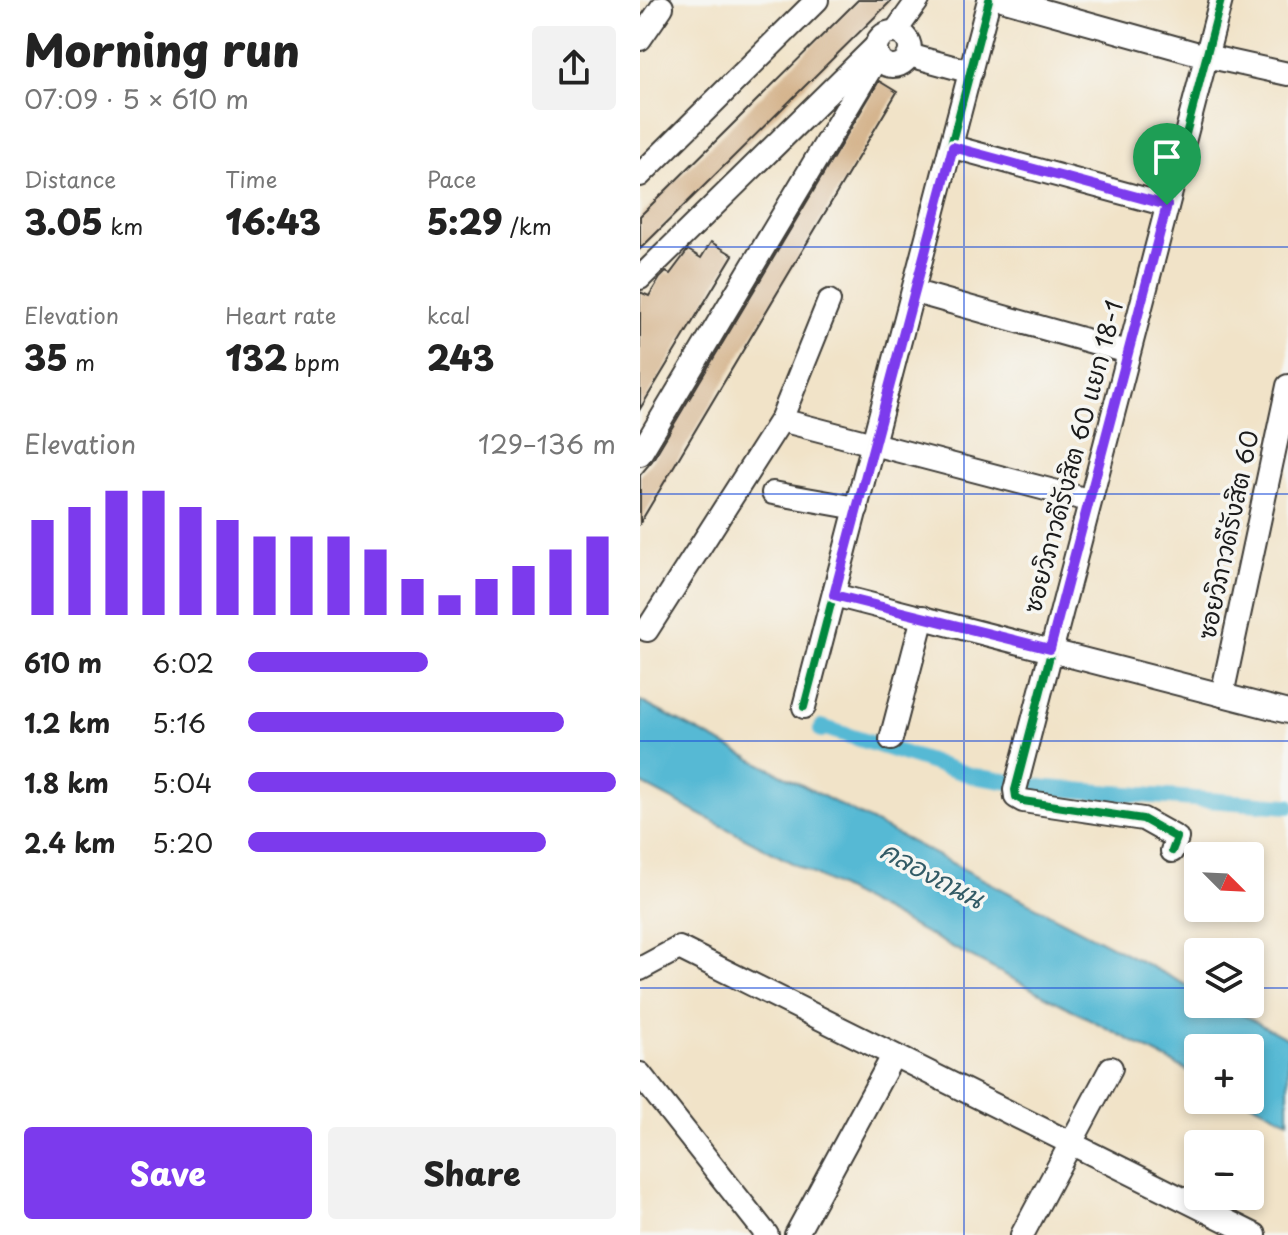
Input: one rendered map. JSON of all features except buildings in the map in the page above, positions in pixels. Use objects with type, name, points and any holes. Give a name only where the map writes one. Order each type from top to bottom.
[{"type":"street","points":[[640,175],[817,0]]},
{"type":"street","points":[[640,278],[883,44],[918,0]]},
{"type":"street","points":[[804,707],[989,0]]},
{"type":"street","points":[[1005,0],[1206,56],[1288,74]]},
{"type":"street","name":"ซอยวิภาวดีรังสิต 60 แยก 18-1","points":[[1172,851],[1177,838],[1143,819],[1023,801],[1016,797],[1016,782],[1221,0]]},
{"type":"street","points":[[640,39],[661,2]]},
{"type":"street","points":[[883,44],[895,65],[909,55],[971,72]]},
{"type":"street","points":[[640,454],[883,44]]},
{"type":"street","points":[[953,147],[1167,205]]},
{"type":"street","points":[[915,292],[1128,352]]},
{"type":"street","points":[[647,630],[781,420],[829,301]]},
{"type":"street","name":"ซอยวิภาวดีรังสิต 60","points":[[1222,695],[1288,386]]},
{"type":"street","points":[[781,420],[1088,500]]},
{"type":"street","points":[[773,493],[857,508]]},
{"type":"street","points":[[834,595],[1288,712]]},
{"type":"street","points":[[891,739],[923,617]]},
{"type":"street","points":[[641,967],[679,948],[1255,1235]]},
{"type":"street","points":[[797,1234],[893,1056]]},
{"type":"street","points":[[1022,1235],[1111,1068]]},
{"type":"street","points":[[640,1074],[767,1235]]},
{"type":"water","name":"คลองถนน","points":[[640,701],[1184,984],[1184,1018],[1248,1018],[1288,1039],[1288,1121],[1264,1109],[1264,1034],[1184,1034],[1184,1069],[640,783]]},
{"type":"waterway","points":[[821,730],[822,727],[973,776],[1047,788],[1288,806]]},
{"type":"cycle path","points":[[804,707],[989,0]]},
{"type":"cycle path","points":[[1172,851],[1177,838],[1143,819],[1023,801],[1016,797],[1015,790],[1221,0]]},
{"type":"route","points":[[953,147],[1167,205],[1050,649],[834,595],[953,147]]}]
